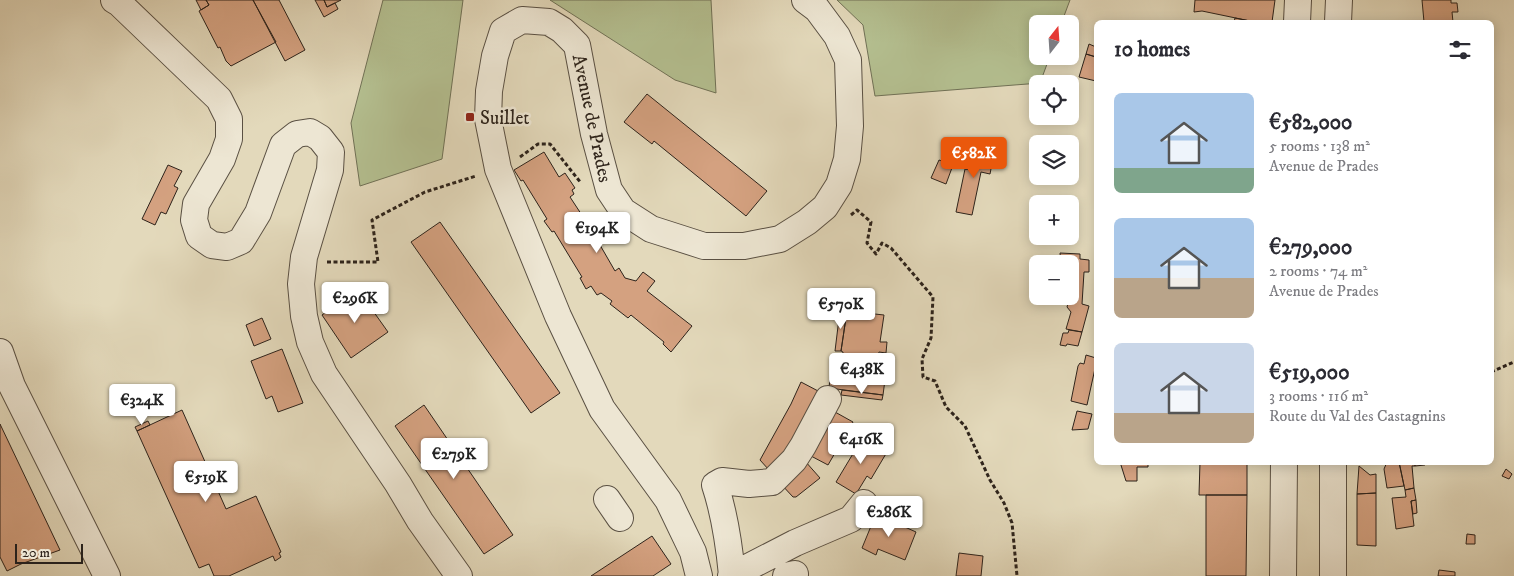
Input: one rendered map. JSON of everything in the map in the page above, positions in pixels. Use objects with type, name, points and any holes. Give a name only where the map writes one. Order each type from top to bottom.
[{"type":"street","points":[[114,0],[119,2],[219,99],[229,118],[229,139],[222,159],[196,204],[194,220],[199,236],[212,245],[227,247],[241,241],[258,213],[283,146],[297,134],[310,132],[320,138],[331,152],[330,170],[304,257],[301,284],[304,316],[310,342],[324,374],[398,484],[420,521],[459,576]]},
{"type":"street","name":"Avenue de Prades","points":[[698,576],[692,552],[668,500],[602,409],[558,316],[498,169],[488,119],[495,56],[503,32],[522,20],[549,22],[562,30],[577,45],[594,134],[608,190],[623,211],[651,229],[704,246],[744,246],[780,239],[807,222],[825,207],[839,185],[847,159],[850,126],[848,60],[837,36],[817,9],[805,0]]},
{"type":"street","points":[[1297,20],[1298,0]]},
{"type":"street","points":[[1338,20],[1339,0]]},
{"type":"street","points":[[0,352],[12,386],[107,576]]},
{"type":"street","points":[[828,398],[794,460],[772,482],[749,484],[722,481],[714,485],[722,506],[732,576],[795,543],[851,519],[864,503]]},
{"type":"street","points":[[1283,576],[1284,465]]},
{"type":"street","points":[[1333,465],[1334,576]]},
{"type":"path","points":[[515,160],[538,144],[550,144],[582,183],[585,191]]},
{"type":"path","points":[[304,257],[326,262],[378,262],[372,220],[425,192],[483,174]]},
{"type":"path","points":[[844,220],[857,210],[872,222],[867,243],[876,254],[882,243],[891,248],[933,297],[931,338],[922,359],[923,377],[935,381],[946,407],[965,426],[990,480],[1004,503],[1012,523],[1018,576]]},
{"type":"path","points":[[1494,371],[1514,362]]},
{"type":"green space","points":[[383,0],[463,0],[442,159],[360,186],[351,123]]},
{"type":"green space","points":[[550,0],[711,0],[716,93],[675,80]]},
{"type":"green space","points":[[837,0],[1070,0],[1064,15],[1029,15],[1029,65],[1047,65],[1043,75],[1029,75],[1029,84],[875,96],[863,25]]},
{"type":"building","points":[[196,0],[206,0],[209,5],[201,10]]},
{"type":"building","points":[[206,0],[253,0],[276,42],[231,66],[226,61],[220,47],[218,48],[199,11],[209,5]]},
{"type":"building","points":[[253,0],[279,0],[305,50],[285,61]]},
{"type":"building","points":[[315,0],[324,0],[327,7],[335,3],[338,9],[324,17]]},
{"type":"building","points":[[324,0],[341,0],[327,7]]},
{"type":"building","points":[[1195,0],[1275,0],[1272,20],[1245,20],[1202,11],[1194,12]]},
{"type":"building","points":[[1422,0],[1451,0],[1451,3],[1457,3],[1458,12],[1452,12],[1453,20],[1424,20]]},
{"type":"building","points":[[1089,44],[1094,46],[1094,56],[1086,54]]},
{"type":"building","points":[[1086,54],[1094,56],[1094,81],[1079,77]]},
{"type":"building","points":[[647,94],[767,191],[746,216],[654,141],[652,144],[624,122]]},
{"type":"building","points":[[976,145],[995,148],[990,174],[981,172],[972,215],[956,212],[965,169],[971,170]]},
{"type":"building","points":[[544,152],[559,177],[565,173],[575,188],[572,190],[574,194],[570,197],[593,232],[601,227],[608,240],[600,245],[615,271],[619,268],[625,278],[636,281],[643,272],[655,281],[647,291],[692,326],[671,352],[663,344],[664,342],[631,315],[628,318],[610,304],[612,301],[601,293],[597,295],[591,286],[586,289],[580,278],[582,277],[554,231],[552,232],[544,221],[547,219],[523,180],[521,181],[514,170]]},
{"type":"building","points":[[939,160],[953,165],[946,184],[931,178]]},
{"type":"building","points":[[168,165],[182,171],[174,186],[178,188],[166,214],[161,212],[155,225],[142,219]]},
{"type":"building","points":[[440,222],[560,393],[531,413],[411,242]]},
{"type":"building","points":[[1060,253],[1080,254],[1080,259],[1089,260],[1089,272],[1084,272],[1082,304],[1089,306],[1082,332],[1066,329],[1071,312],[1068,305],[1079,305],[1079,255],[1060,255]]},
{"type":"building","points":[[356,291],[364,302],[366,301],[388,332],[351,358],[322,315]]},
{"type":"building","points":[[840,310],[847,311],[841,351],[835,351]]},
{"type":"building","points":[[847,311],[884,315],[880,342],[887,342],[886,353],[879,352],[878,356],[888,357],[883,395],[829,388],[832,360],[842,361],[843,352],[841,351]]},
{"type":"building","points":[[262,318],[271,339],[254,346],[246,325]]},
{"type":"building","points":[[1069,330],[1082,332],[1078,346],[1060,345],[1063,333],[1068,333]]},
{"type":"building","points":[[282,349],[303,403],[278,412],[272,396],[266,399],[251,361]]},
{"type":"building","points":[[1086,355],[1094,357],[1094,373],[1087,405],[1071,401],[1078,366],[1080,363],[1084,364]]},
{"type":"building","points":[[801,382],[820,392],[780,463],[769,470],[760,460]]},
{"type":"building","points":[[842,390],[883,395],[882,400],[841,395]]},
{"type":"building","points":[[424,405],[513,535],[484,554],[395,426]]},
{"type":"building","points":[[182,410],[226,509],[256,496],[281,552],[279,553],[281,557],[275,561],[273,556],[229,576],[214,576],[209,564],[199,568],[137,431]]},
{"type":"building","points":[[1077,411],[1092,414],[1088,429],[1072,430]]},
{"type":"building","points":[[835,412],[853,422],[828,465],[811,456]]},
{"type":"building","points":[[148,421],[150,425],[137,431],[135,427]]},
{"type":"building","points":[[0,424],[60,550],[7,571],[0,557]]},
{"type":"building","points":[[863,437],[887,452],[871,479],[867,476],[856,494],[836,482]]},
{"type":"building","points":[[805,461],[820,478],[796,497],[793,497],[780,483]]},
{"type":"building","points":[[1121,465],[1148,465],[1148,467],[1137,467],[1137,481],[1126,481]]},
{"type":"building","points":[[1200,465],[1247,465],[1247,495],[1199,495]]},
{"type":"building","points":[[1386,465],[1400,465],[1404,486],[1387,488],[1384,469]]},
{"type":"building","points":[[1400,465],[1415,465],[1412,466],[1414,488],[1405,490]]},
{"type":"building","points":[[1359,466],[1370,475],[1376,474],[1376,493],[1357,494]]},
{"type":"building","points":[[1506,469],[1512,474],[1509,479],[1502,476]]},
{"type":"building","points":[[1414,488],[1416,500],[1411,501],[1414,526],[1396,529],[1392,498],[1406,497],[1405,490]]},
{"type":"building","points":[[1376,493],[1376,546],[1357,545],[1357,494]]},
{"type":"building","points":[[1206,495],[1247,495],[1246,576],[1206,576]]},
{"type":"building","points":[[1416,500],[1417,513],[1413,514],[1411,501]]},
{"type":"building","points":[[876,514],[916,532],[905,560],[878,549],[876,555],[862,548]]},
{"type":"building","points":[[1467,534],[1475,535],[1475,544],[1466,544]]},
{"type":"building","points":[[652,536],[671,564],[653,576],[591,576]]},
{"type":"building","points":[[959,553],[983,556],[981,576],[956,576]]},
{"type":"building","points":[[1439,570],[1455,572],[1455,576],[1438,576]]},
{"type":"place","name":"Suillet","points":[[470,117]]}]
